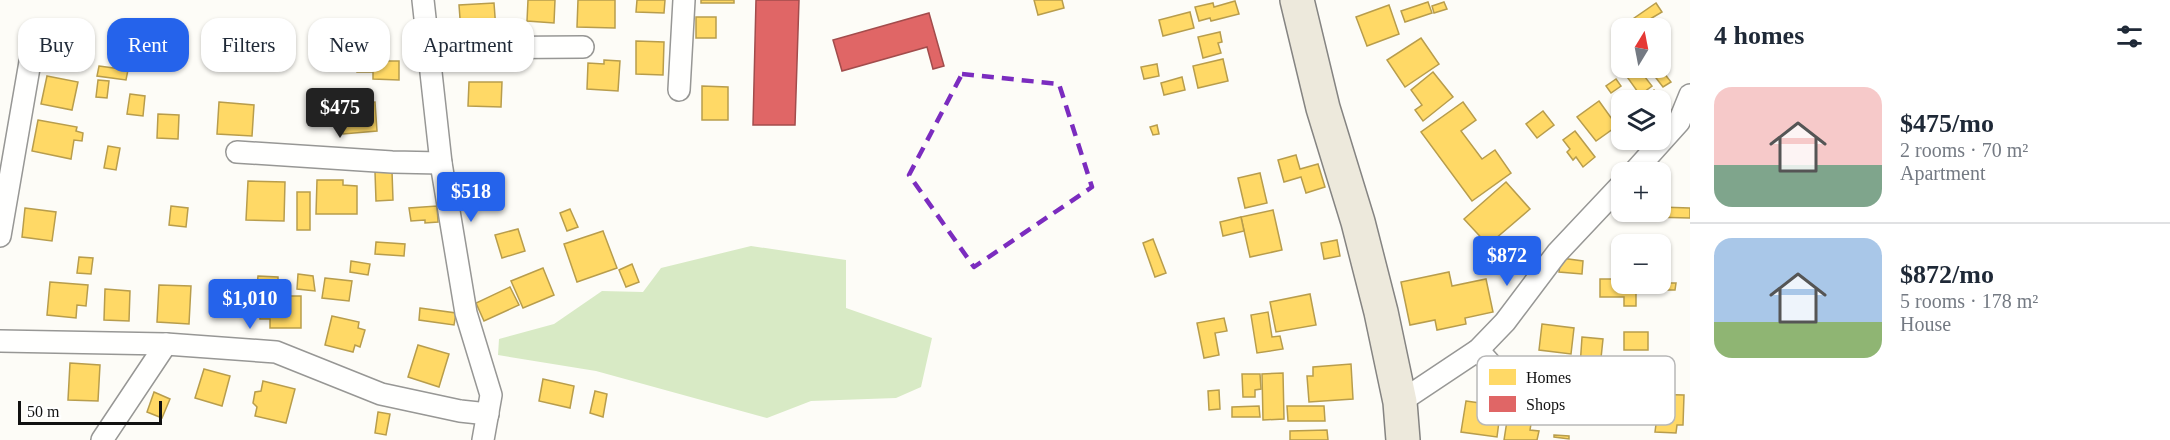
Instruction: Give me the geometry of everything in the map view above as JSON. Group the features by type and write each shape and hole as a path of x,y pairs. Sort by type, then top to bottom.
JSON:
{"main road":[{"path":"1297,0 1323,108 1367,255 1381,312 1400,402 1403,440"}],"street":[{"path":"423,0 425,18"},
{"path":"680,90 684,0"},
{"path":"534,47 584,47"},
{"path":"0,236 27,72"},
{"path":"431,72 441,164 466,314 491,395 483,440"},
{"path":"1643,162 1679,122 1690,95"},
{"path":"237,152 441,164"},
{"path":"1400,402 1479,350 1505,322 1557,253 1611,196"},
{"path":"0,341 166,344 276,352 381,394 460,411 488,414"},
{"path":"102,440 166,344"},
{"path":"1479,350 1484,356"}],"highlighted area":[{"path":"962,74 1059,84 1092,187 974,267 909,175"}],"green space":[{"path":"751,246 846,260 846,308 932,338 921,387 896,398 811,401 767,418 596,371 498,355 499,339 554,324 602,291 643,292 661,268"}],"building: Homes":[{"path":"528,0 555,0 554,23 534,22 534,18 527,18"},
{"path":"578,0 615,0 615,28 577,27"},
{"path":"637,0 665,0 664,13 636,12"},
{"path":"701,0 734,0 734,3 701,3"},
{"path":"1034,0 1062,0 1064,8 1038,15"},
{"path":"1235,1 1239,14 1211,21 1210,18 1199,21 1195,7 1213,3 1214,7"},
{"path":"1428,2 1432,13 1405,22 1401,11"},
{"path":"1444,2 1447,9 1434,13 1432,6"},
{"path":"494,3 495,18 460,18 459,5"},
{"path":"1656,3 1662,12 1652,18 1634,18"},
{"path":"1389,5 1399,34 1367,46 1356,17"},
{"path":"1190,12 1194,28 1163,36 1159,20"},
{"path":"696,17 716,17 716,38 696,38"},
{"path":"1220,32 1222,42 1218,43 1221,53 1203,58 1198,37"},
{"path":"1421,38 1439,64 1405,87 1387,60"},
{"path":"636,41 664,42 663,75 636,74"},
{"path":"1223,59 1228,81 1198,88 1193,66"},
{"path":"604,60 620,61 618,91 587,89 588,63 604,64"},
{"path":"390,61 399,61 399,80 373,79 373,72 390,72"},
{"path":"1157,64 1159,76 1144,79 1141,67"},
{"path":"99,66 107,67 107,72 128,72 126,80 97,76"},
{"path":"1433,72 1453,97 1423,121 1415,110 1422,105 1411,90"},
{"path":"47,76 78,82 72,110 41,104"},
{"path":"1182,77 1185,90 1164,95 1161,83"},
{"path":"1628,78 1646,78 1652,86 1647,90 1636,90"},
{"path":"1656,78 1668,78 1671,82 1663,87"},
{"path":"1616,79 1621,86 1611,90 1611,93 1606,86"},
{"path":"98,80 109,81 107,98 96,97"},
{"path":"469,82 502,82 501,107 468,106"},
{"path":"702,86 728,87 728,120 702,120"},
{"path":"130,94 145,96 143,116 127,114"},
{"path":"1599,101 1611,118 1611,130 1596,141 1577,117"},
{"path":"219,102 254,105 252,136 217,134"},
{"path":"375,102 377,131 343,134 341,104"},
{"path":"1463,102 1476,120 1461,131 1482,159 1495,150 1511,173 1472,201 1421,132"},
{"path":"1543,111 1554,125 1537,138 1526,124"},
{"path":"158,114 179,115 178,139 157,138"},
{"path":"38,120 77,127 76,131 83,133 82,141 74,140 71,159 32,151"},
{"path":"1157,125 1159,134 1153,135 1150,127"},
{"path":"1575,131 1595,157 1583,167 1576,157 1573,160 1567,152 1570,149 1563,140"},
{"path":"108,146 120,148 116,170 104,168"},
{"path":"1296,155 1300,169 1318,164 1325,187 1306,193 1301,177 1284,182 1278,160"},
{"path":"392,171 393,200 376,201 375,172"},
{"path":"1260,173 1267,203 1245,208 1238,178"},
{"path":"317,180 343,180 343,185 357,186 357,214 316,214"},
{"path":"248,181 285,182 284,221 246,220"},
{"path":"1506,182 1530,209 1488,245 1464,219"},
{"path":"297,192 310,192 310,230 297,230"},
{"path":"171,206 188,208 186,227 169,225"},
{"path":"437,206 438,222 411,221 409,208"},
{"path":"1671,207 1690,208 1690,218 1671,218"},
{"path":"25,208 56,212 52,241 22,237"},
{"path":"570,209 578,227 567,231 560,213"},
{"path":"1273,210 1282,250 1250,257 1241,217"},
{"path":"1241,217 1244,231 1223,236 1220,222"},
{"path":"518,229 525,251 502,258 495,235"},
{"path":"603,231 617,268 577,282 564,244"},
{"path":"1153,239 1166,273 1155,277 1143,243"},
{"path":"1337,240 1340,256 1324,259 1321,243"},
{"path":"376,242 405,244 404,256 375,254"},
{"path":"79,257 93,258 91,274 77,273"},
{"path":"1561,258 1583,261 1582,274 1559,272"},
{"path":"351,261 370,264 368,275 350,272"},
{"path":"632,264 639,282 626,287 619,270"},
{"path":"543,268 554,295 523,308 511,281"},
{"path":"1449,272 1452,286 1486,279 1493,312 1465,318 1466,324 1437,330 1435,320 1410,325 1401,282"},
{"path":"298,274 313,276 315,291 297,289"},
{"path":"258,276 278,277 278,287 257,286"},
{"path":"325,278 352,281 349,301 322,298"},
{"path":"1600,279 1611,279 1611,294 1636,294 1636,306 1624,306 1624,297 1600,297"},
{"path":"50,282 88,285 86,306 77,305 76,318 47,315"},
{"path":"1671,283 1676,283 1675,290 1671,290"},
{"path":"159,285 191,286 189,324 157,322"},
{"path":"510,287 519,305 484,321 476,303"},
{"path":"105,289 130,291 129,321 104,320"},
{"path":"1310,294 1316,325 1276,332 1270,302"},
{"path":"260,296 301,296 301,328 270,328 270,319 260,319"},
{"path":"420,308 456,313 454,325 419,320"},
{"path":"1268,312 1272,337 1280,336 1283,349 1257,353 1251,315"},
{"path":"332,316 359,322 358,328 365,330 360,347 355,345 353,352 325,345"},
{"path":"1224,318 1227,331 1215,333 1219,355 1204,358 1197,323"},
{"path":"1542,324 1574,328 1571,354 1539,350"},
{"path":"1624,332 1648,332 1648,350 1624,350"},
{"path":"1582,337 1603,339 1601,356 1581,356"},
{"path":"418,345 449,354 439,387 408,377"},
{"path":"70,363 100,365 98,401 68,400"},
{"path":"1351,364 1353,399 1309,402 1307,376 1313,376 1313,367"},
{"path":"204,369 230,376 222,406 195,398"},
{"path":"1283,373 1284,419 1263,420 1262,374"},
{"path":"1242,374 1260,374 1261,389 1255,390 1255,397 1243,397"},
{"path":"543,379 574,386 570,408 539,401"},
{"path":"263,381 295,389 286,423 255,416 257,407 253,403 255,392 261,391"},
{"path":"1219,390 1220,409 1209,410 1208,391"},
{"path":"595,391 607,394 603,417 590,413"},
{"path":"154,392 170,399 162,418 147,412"},
{"path":"1675,395 1684,395 1683,425 1677,425 1676,433 1655,432 1656,425 1675,425"},
{"path":"1466,401 1477,403 1477,425 1499,425 1497,437 1461,432"},
{"path":"1259,406 1260,417 1232,417 1232,407"},
{"path":"1287,406 1324,406 1325,421 1288,421"},
{"path":"378,412 390,414 386,435 375,433"},
{"path":"1506,425 1531,425 1530,430 1539,431 1537,440 1504,440"},
{"path":"1327,430 1328,440 1290,440 1290,431"},
{"path":"1554,435 1569,436 1569,439 1554,437"}],"building: Shops":[{"path":"756,0 799,0 795,125 753,125"},
{"path":"929,13 944,66 933,69 927,47 842,71 833,40"}]}
